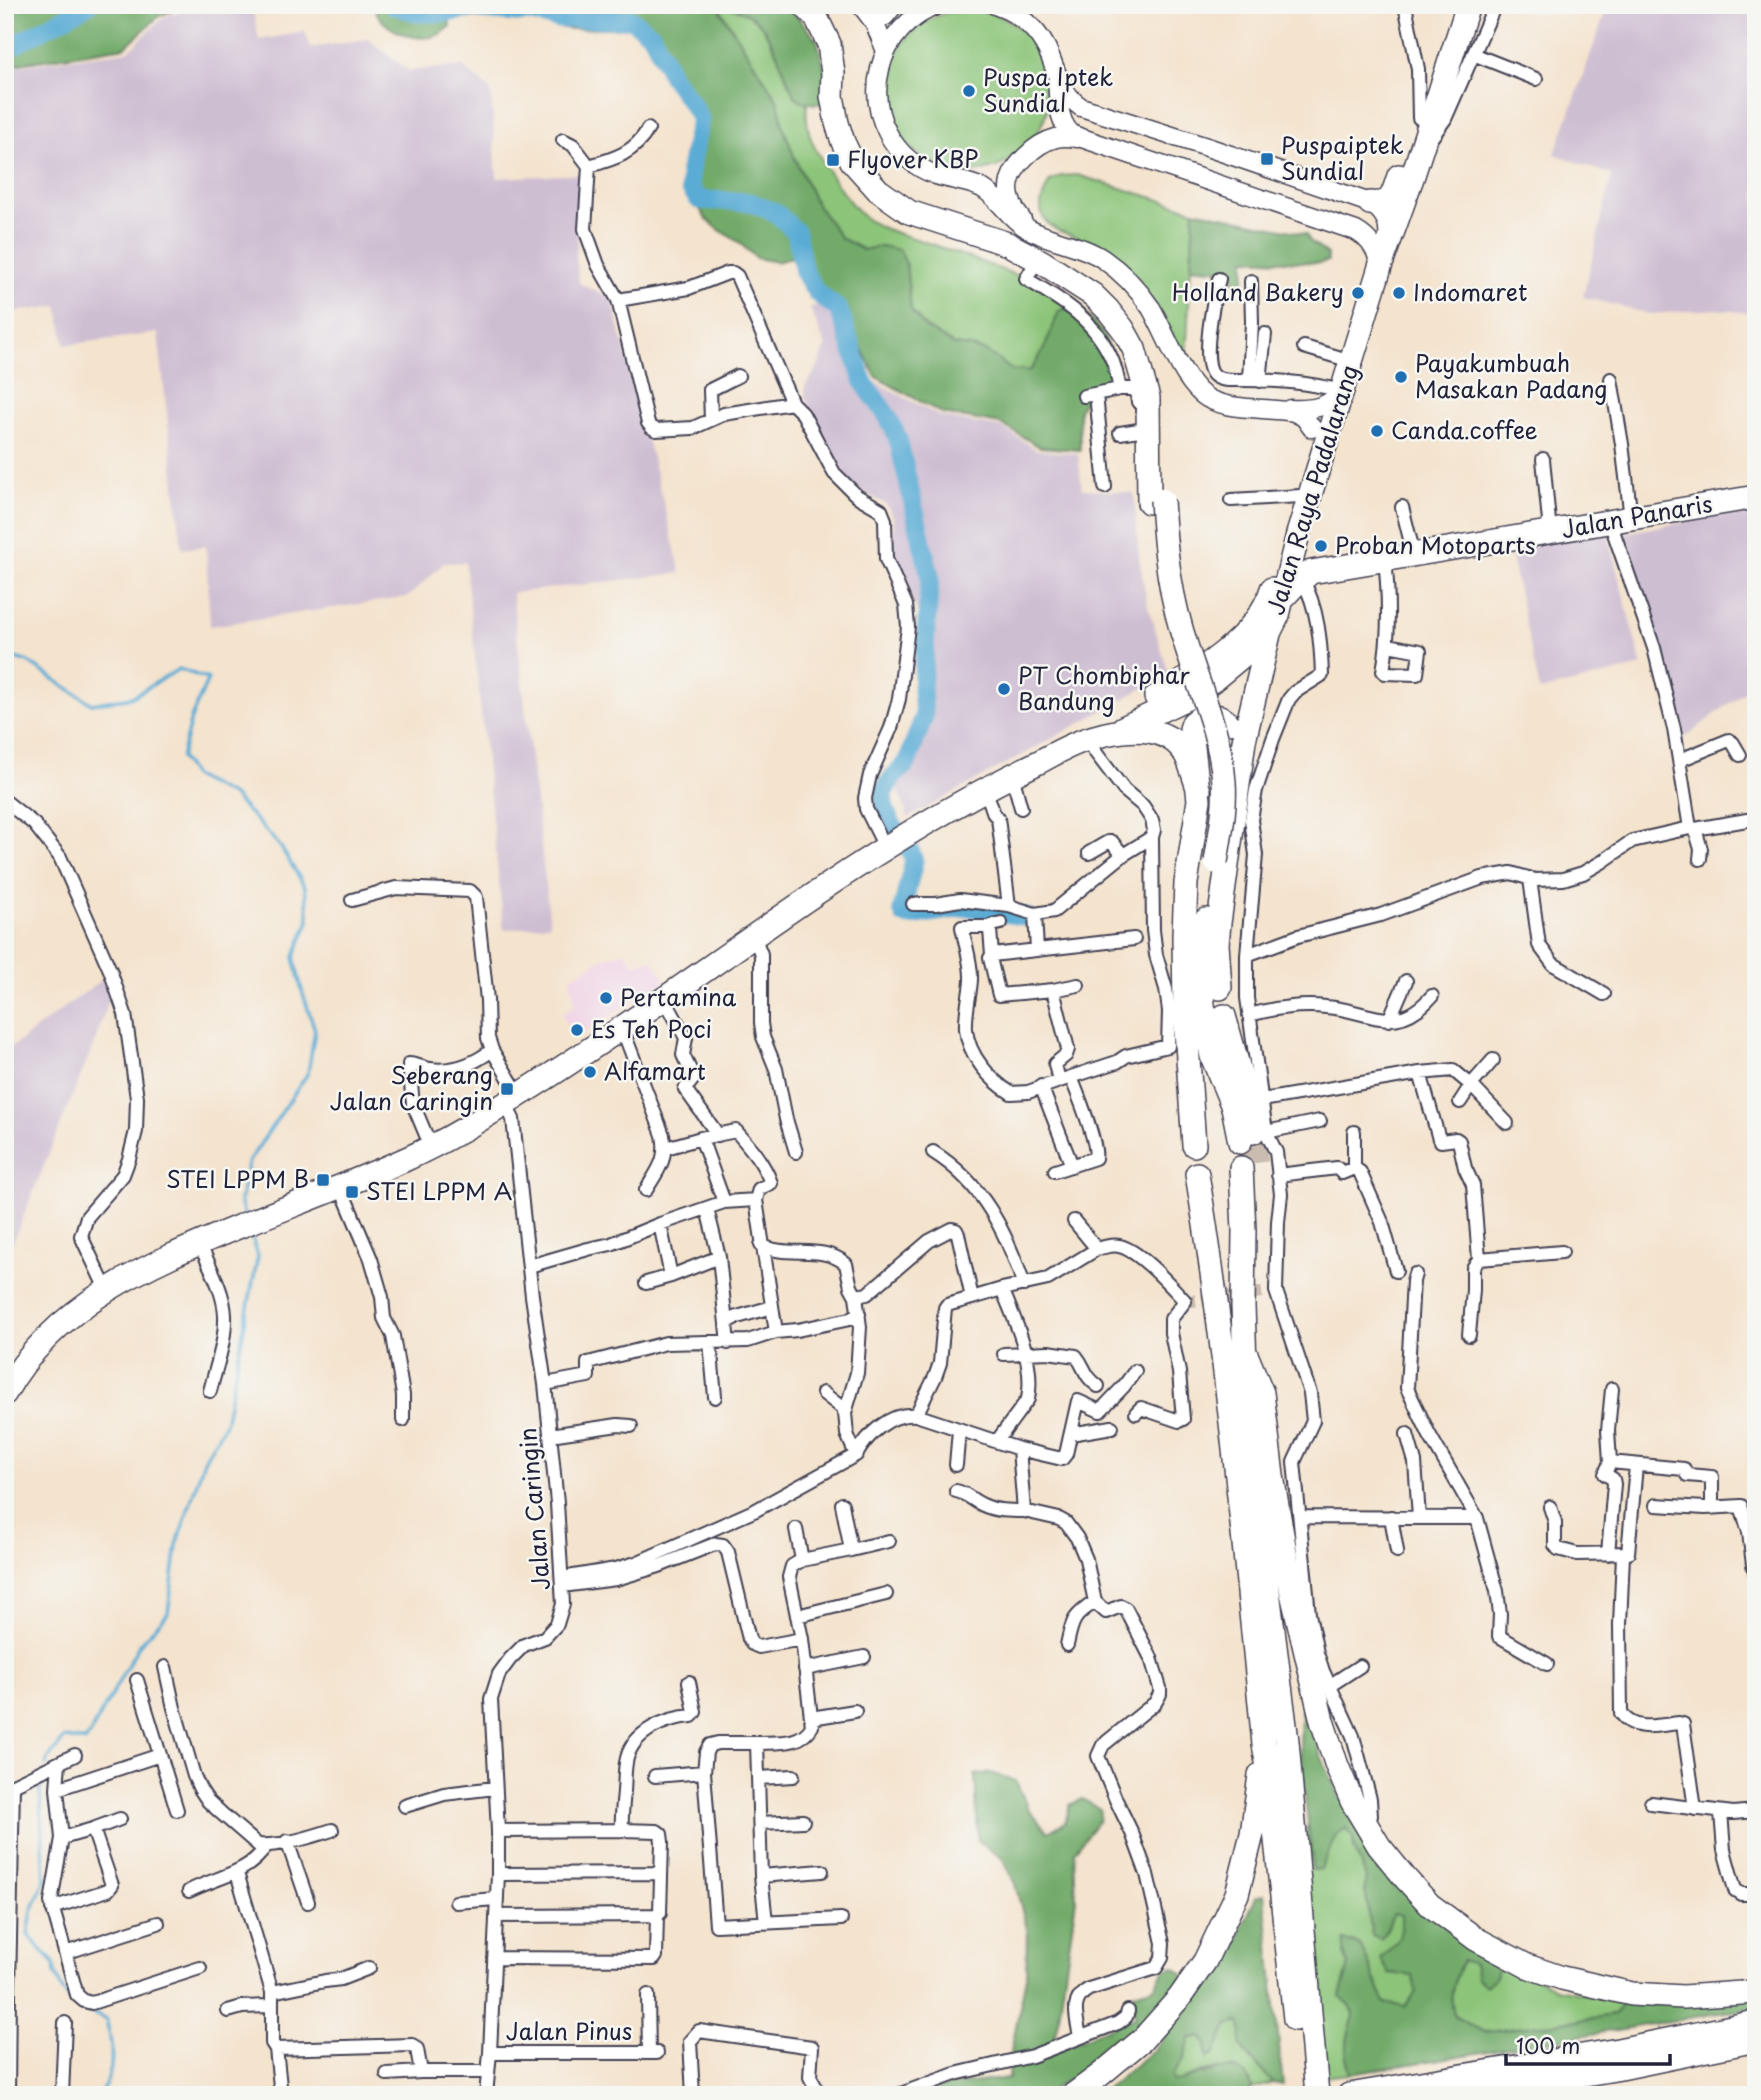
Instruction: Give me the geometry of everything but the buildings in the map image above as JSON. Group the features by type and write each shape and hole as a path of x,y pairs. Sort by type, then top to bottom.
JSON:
{"highway":[{"path":"804,5 817,19 829,44 833,73 832,96 837,123 852,160 864,176 893,202 909,212 1008,244 1038,259 1093,295 1116,319 1134,349 1148,398 1156,501"},
{"path":"818,5 836,35 846,125 860,153 882,182 908,200 990,226 1033,244 1098,283 1117,300 1148,344 1162,398 1163,432 1151,555 1160,607 1207,755 1210,782 1210,862 1199,972 1212,1056 1233,1107 1253,1138"},
{"path":"1370,203 1383,204 1391,198 1457,5"},
{"name":"Jalan Raya Padalarang","path":"5,1393 30,1354 76,1310 106,1289 199,1243 431,1147 622,1028 751,937 895,841 985,788 1160,703 1245,654 1270,631 1282,599 1351,361 1468,5"},
{"name":"Jalan Raya Padalarang","path":"1209,674 1251,626 1268,600 1301,496 1314,444 1312,428"},
{"name":"Jalan Panaris","path":"1307,575 1385,559 1756,497"},
{"path":"1282,599 1307,575 1300,565 1295,547"},
{"path":"1220,988 1218,933 1245,799 1244,741 1263,651 1270,631"},
{"path":"1209,674 1228,723 1245,799"},
{"path":"1160,703 1199,791"},
{"path":"1194,1145 1185,1015 1184,935 1186,883 1199,791 1192,740 1193,723 1205,714 1220,717 1228,723"},
{"path":"1097,735 1142,730 1166,735 1186,757"},
{"path":"1184,935 1210,862"},
{"path":"1224,1016 1246,1094 1253,1138"},
{"path":"1259,1170 1254,1267 1243,1307 1247,1425 1287,1741 1317,2095"},
{"path":"1197,1174 1231,1413 1303,2095"},
{"path":"1245,1352 1262,1392 1272,1476 1292,1593 1322,1721 1352,1801 1392,1863 1430,1905 1460,1928 1502,1954 1544,1972 1632,1994 1683,1997 1756,1992"},
{"path":"1073,2095 1142,2040 1180,1997 1205,1961 1237,1894 1248,1856 1264,1744"},
{"path":"1358,2093 1618,2050 1756,2022"},
{"path":"1461,2095 1621,2068 1756,2040"}],"main road":[{"path":"861,5 874,22 886,51"},
{"path":"874,22 885,16 894,5"},
{"path":"995,5 1015,14 1035,32 1048,52 1067,95 1085,109 1207,147 1370,203"},
{"path":"930,6 904,26 886,51 878,76 877,101 883,125 901,152 919,167 982,188 1020,224 1096,255 1129,281 1150,308 1182,367 1201,394 1219,403 1298,413 1312,428"},
{"path":"1056,74 1062,122 1070,133 1356,230 1384,257"},
{"path":"1052,238 1029,226 1018,214 1010,194 1010,181 1020,163 1044,142 1060,137 1082,139"},
{"name":"Jalan Raya Padalarang","path":"1370,203 1380,211 1389,231 1384,257"},
{"path":"1255,407 1317,408 1332,402 1342,391"}],"street":[{"path":"1405,5 1418,69 1419,118"},
{"path":"1419,152 1445,119 1496,5"},
{"path":"1473,54 1536,79"},
{"path":"589,166 621,157 642,141 648,129"},
{"path":"563,140 573,145 589,166 585,229 598,265 618,300 637,386 651,428 693,428 724,414 792,403"},
{"path":"1038,259 1026,279 1066,302 1090,325 1113,361 1120,389"},
{"path":"618,300 689,288 727,273 737,276 792,403 803,414 834,472 857,496 881,510 886,520 886,559 906,605 908,627 899,699 891,728 870,775 865,798 866,809 895,841"},
{"path":"1219,279 1211,323 1209,367 1215,376 1284,380 1342,391"},
{"path":"1251,281 1254,380"},
{"path":"1254,380 1265,334"},
{"path":"1304,347 1351,361"},
{"path":"711,420 710,390 738,376"},
{"path":"1611,379 1622,444 1620,520 1654,648 1680,760 1692,828 1701,849 1700,859"},
{"path":"1105,487 1090,395 1136,389 1139,468"},
{"path":"1120,433 1139,430"},
{"path":"1543,459 1550,532"},
{"path":"1231,500 1301,496"},
{"path":"1402,507 1414,555"},
{"path":"1385,559 1394,647 1401,674 1417,674 1421,653 1418,650 1394,647"},
{"path":"1253,1138 1262,1100 1247,998 1247,955 1256,855 1245,799 1289,699 1295,691 1322,675 1315,612 1307,575"},
{"path":"1079,985 999,995 990,958 996,925 962,927 971,979 966,1017 969,1042 985,1070 1008,1092 1028,1092 1117,1062 1126,1056 1168,1046 1169,1011 1153,930 1152,820 1143,806 1125,790 1097,735"},
{"path":"1680,760 1729,740 1740,755"},
{"path":"1012,775 1021,808"},
{"path":"985,788 993,814 998,818 1009,906"},
{"path":"5,801 34,824 60,857 110,970 125,1014 137,1098 135,1131 123,1175 87,1217 81,1236 106,1289"},
{"path":"1247,955 1298,936 1381,915 1482,878 1511,873 1530,879 1555,881 1583,873 1632,841 1746,820"},
{"path":"913,904 960,900 1009,906 1035,914 1054,911 1122,855 1152,837"},
{"path":"1089,853 1112,842 1122,855"},
{"path":"1530,879 1539,945 1553,964 1604,994"},
{"path":"352,900 396,888 471,891 476,897 488,1038 492,1050 479,1060 446,1070 428,1069 409,1063 413,1104 431,1147"},
{"path":"1035,914 1037,950"},
{"path":"751,937 761,954 763,1037 776,1069 796,1152"},
{"path":"992,955 1135,939"},
{"path":"1389,1020 1406,981"},
{"path":"1053,990 1068,1049 1066,1055 1055,1064 1065,1079 1097,1151 1095,1158 1055,1171"},
{"path":"1249,1015 1294,1006 1328,1007 1389,1020 1406,1017 1423,1006 1432,996"},
{"path":"664,998 686,1038 682,1055 695,1078 685,1089 718,1135"},
{"path":"622,1028 666,1149 664,1160 646,1190"},
{"name":"Jalan Caringin","path":"486,2095 498,1874 491,1699 499,1674 524,1645 545,1637 557,1624 563,1604 545,1384 529,1266 512,1099 492,1050"},
{"path":"1461,1102 1471,1085 1493,1060"},
{"path":"1262,1100 1452,1070 1471,1085 1507,1123"},
{"path":"1420,1073 1439,1139 1456,1139 1459,1142 1465,1168 1473,1185 1479,1259 1473,1268 1469,1335"},
{"path":"1041,1086 1072,1166"},
{"path":"1253,1138 1320,1121"},
{"path":"666,1149 736,1131 766,1170 771,1183 759,1189 755,1200 776,1332"},
{"path":"1354,1132 1354,1168"},
{"path":"701,1138 724,1202"},
{"path":"1253,1138 1276,1152 1259,1170"},
{"path":"933,1152 951,1163 994,1213 1011,1246 1024,1285"},
{"path":"1259,1170 1337,1168 1342,1173 1354,1168"},
{"path":"1354,1168 1360,1172 1382,1222 1396,1271"},
{"path":"1259,1170 1281,1194 1276,1291 1310,1393 1313,1410 1312,1427 1304,1437 1294,1462 1309,1614 1317,1653 1329,1686 1353,1736 1370,1799 1371,1816"},
{"path":"340,1186 370,1259 382,1297 384,1318 393,1336 403,1395 403,1420"},
{"path":"529,1266 611,1244 724,1202 755,1200"},
{"path":"707,1209 719,1257 728,1343"},
{"path":"1074,1221 1097,1249"},
{"path":"660,1224 671,1276"},
{"path":"856,1296 867,1294 929,1241 953,1229 958,1234 972,1298"},
{"path":"199,1243 219,1288 225,1313 224,1334 210,1391"},
{"path":"761,1245 830,1254 841,1259 849,1269 859,1314 858,1373 845,1413 847,1434 856,1455"},
{"path":"916,1415 940,1363 947,1305 1002,1289 1040,1282 1058,1275 1097,1249 1112,1245 1125,1248 1152,1267 1185,1301 1171,1320 1184,1416 1180,1421 1140,1411"},
{"path":"1479,1259 1562,1252"},
{"path":"646,1283 719,1257"},
{"path":"1415,1274 1406,1388 1434,1444 1477,1518 1497,1591 1499,1636 1547,1664"},
{"path":"997,1441 1028,1399 1030,1391 1027,1355 1002,1289"},
{"path":"1262,1292 1276,1291"},
{"path":"727,1322 772,1307"},
{"path":"545,1384 588,1376 587,1363 666,1343 748,1341 776,1332 835,1322 859,1314"},
{"path":"710,1342 715,1397"},
{"path":"1004,1354 1048,1352 1076,1356 1087,1378 1098,1386"},
{"path":"562,1582 616,1569 706,1539 856,1455 872,1434 897,1416 916,1415 1019,1449 1062,1459 1066,1454 1077,1401 1100,1411 1135,1371"},
{"path":"1608,1554 1614,1484 1613,1479 1605,1475 1610,1462 1608,1430 1612,1390"},
{"path":"823,1393 845,1413"},
{"path":"550,1435 618,1425 631,1426"},
{"path":"1070,1434 1112,1426"},
{"path":"956,1465 959,1430"},
{"path":"1407,1434 1415,1462 1419,1517"},
{"path":"1019,1449 1024,1511"},
{"path":"1610,1462 1684,1469 1687,1475 1712,1477 1712,1507"},
{"path":"1550,1507 1555,1518 1555,1545 1558,1549 1577,1554 1623,1555 1629,1552 1636,1466"},
{"path":"956,1491 963,1492 992,1509 1024,1511 1066,1523 1087,1559 1095,1602 1103,1611 1121,1606 1126,1609 1151,1658 1160,1688 1155,1703 1101,1747 1098,1756 1147,1874 1163,1943 1162,1958 1156,1968 1081,1993 1075,2007 1080,2036"},
{"path":"842,1504 851,1550"},
{"path":"1656,1505 1741,1506 1749,1532 1752,1565 1756,1575"},
{"path":"1300,1517 1477,1518"},
{"path":"1391,1517 1396,1550"},
{"path":"796,1529 802,1560"},
{"path":"706,1539 723,1545 728,1552 752,1644 758,1647 802,1639"},
{"path":"841,1919 716,1925 705,1772 706,1752 710,1745 718,1743 799,1740 807,1735 812,1726 802,1639 789,1577 792,1566 802,1560 889,1541"},
{"path":"1623,1555 1620,1625 1621,1713 1626,1721 1638,1727 1683,1724 1695,1809"},
{"path":"797,1616 886,1594"},
{"path":"1067,1644 1070,1625 1077,1614 1095,1602"},
{"path":"805,1670 864,1657"},
{"path":"1329,1686 1360,1666"},
{"path":"165,1667 194,1776 208,1801 258,1845 266,1846 332,1830"},
{"path":"137,1680 177,1810"},
{"path":"622,1830 626,1760 632,1746 643,1734 667,1720 692,1716 695,1713 689,1682"},
{"path":"811,1718 855,1711"},
{"path":"757,1743 761,1876 766,1922"},
{"path":"8,2095 9,1784 75,1755"},
{"path":"57,1789 160,1755"},
{"path":"55,1765 61,1838 51,1902 77,1995 90,2003 200,1968"},
{"path":"655,1776 705,1772"},
{"path":"759,1778 793,1776"},
{"path":"405,1806 444,1794 495,1787"},
{"path":"1651,1803 1721,1812 1756,1811"},
{"path":"1721,1812 1724,1850 1735,1891 1741,1894 1756,1894"},
{"path":"61,1838 120,1819"},
{"path":"760,1824 803,1821"},
{"path":"52,1908 111,1888 112,1880 93,1829"},
{"path":"494,1958 654,1959 657,1915 660,1913 662,1842 661,1834 657,1831 498,1831"},
{"path":"288,1841 308,1902"},
{"path":"189,1891 237,1873 254,1861 266,1846"},
{"path":"761,1876 822,1871"},
{"path":"237,1873 272,1992 272,2043 276,2049 281,2095"},
{"path":"498,1874 661,1873"},
{"path":"456,1902 496,1899"},
{"path":"496,1916 657,1915"},
{"path":"65,1953 158,1923"},
{"path":"272,1992 341,1979 369,1968"},
{"name":"Jalan Pinus","path":"490,2053 653,2053 648,1995"},
{"path":"228,2011 242,2007 271,2006"},
{"path":"898,2095 955,2074 1032,2056 1118,2022 1126,2017 1128,2011"},
{"path":"62,2095 65,2024"},
{"path":"693,2095 690,2041 699,2031 812,2047 810,2077 820,2095"},
{"path":"276,2049 412,2045 417,2049 421,2072"},
{"path":"387,2074 487,2072"}],"shaded area":[{"path":"198,5 252,5 259,40 305,32 310,48 368,39 409,71 462,66 491,91 497,178 584,174 576,256 579,283 612,299 681,573 512,593 550,924 504,930 465,562 444,563 408,597 210,626 206,546 182,549 158,333 65,345 58,306 5,313 5,68 128,51 164,17"},
{"path":"1608,5 1756,5 1756,314 1716,309 1650,314 1583,297 1612,175 1555,154"},
{"path":"821,302 849,333 872,380 941,417 1003,428 1037,450 1078,454 1082,489 1134,493 1139,557 1147,603 1169,674 908,818 892,771 907,756 920,717 923,624 893,549 894,519 886,504 851,486 805,398 805,386 817,369 826,346 810,309"},
{"path":"1756,509 1756,683 1683,739 1618,534"},
{"path":"1606,529 1642,666 1540,691 1509,548"},
{"name":"Pertamina","path":"625,952 635,965 652,959 666,981 575,1037 562,1015 575,1004 570,978 606,957"},
{"path":"120,966 95,1041 5,1261 5,1052"}],"green space":[{"path":"5,5 186,5 159,16 125,47 5,66"},
{"path":"374,5 442,5 449,12 450,27 435,36 407,35 383,21"},
{"path":"528,5 785,5 791,9 817,40 829,85 820,104 806,103 795,96 776,50 755,20 745,13 718,7 778,101 783,126 795,159 817,205 841,238 863,250 882,246 900,250 906,264 911,310 925,327 954,345 987,352 1012,370 1031,370 1045,347 1059,311 1077,304 1102,332 1123,379 1084,401 1079,410 1080,450 1040,447 1001,424 943,414 876,377 839,304 822,290 810,272 804,247 792,257 777,262 756,258 706,219 688,198 684,176 694,130 691,113 671,84 651,40 633,27 568,29 540,21"},
{"path":"718,6 739,9 760,22 794,95 807,104 809,132 819,156 844,194 868,220 1023,278 1077,304 1059,311 1045,347 1031,370 1012,370 987,352 954,345 925,327 911,310 906,264 882,246 863,250 841,238 817,205 795,159 783,126 778,101"},
{"path":"968,10 999,16 1025,34 1043,60 1049,91 1043,122 1025,148 999,166 968,172 937,166 911,148 893,122 887,91 893,60 911,34 937,16"},
{"path":"1077,175 1194,210 1186,359 1148,298 1114,257 1094,243 1061,232 1043,217 1041,203 1050,181 1061,176"},
{"path":"1194,210 1305,234 1327,254 1328,261 1320,263 1245,259 1244,283 1234,285 1234,271 1191,267"},
{"path":"1307,1706 1320,1754 1340,1798 1457,1939 1498,1968 1496,1977 1486,1986 1477,1978 1474,1964 1463,1960 1454,1981 1452,1995 1455,2017 1484,2032 1615,2015 1623,2001 1756,1996 1756,2007 1350,2074 1346,2056 1354,2016 1351,2007 1340,1997 1349,1965 1344,1953 1344,1941 1359,1944 1385,2003 1405,2007 1416,1992 1413,1976 1389,1973 1380,1958 1398,1940 1401,1915 1393,1914 1381,1939 1372,1935 1365,1889 1366,1877 1354,1848 1353,1838 1346,1828 1336,1835 1321,1869 1313,1870 1300,1749 1301,1710"},
{"path":"991,1773 1016,1781 1029,1810 1048,1832 1065,1822 1070,1805 1082,1799 1100,1809 1099,1820 1074,1852 1076,1899 1059,2017 1051,2053 1134,2017 1134,1993 1154,1987 1164,1970 1174,1967 1184,1975 1153,2015 1093,2066 1042,2095 933,2095 940,2087 1009,2078 1011,2051 1026,1977 1027,1929 1015,1884 1003,1859 978,1841 975,1775"},
{"path":"1308,1824 1313,1870 1320,1869 1336,1835 1346,1828 1353,1838 1354,1848 1366,1877 1365,1889 1372,1935 1388,1927 1393,1914 1401,1914 1402,1929 1398,1942 1417,1992 1405,2008 1385,2003 1359,1944 1345,1941 1344,1953 1349,1965 1340,1996 1351,2007 1354,2016 1346,2056 1350,2074 1323,2077 1302,1845"},
{"path":"1264,1895 1283,2085 1273,2083 1240,2045 1242,2033 1239,2022 1228,2025 1214,2054 1207,2057 1206,2043 1201,2037 1190,2038 1184,2059 1172,2076 1173,2082 1229,2068 1247,2077 1252,2089 1246,2095 1096,2095 1153,2050 1234,1954 1256,1897"},
{"path":"1457,1939 1556,1988 1623,2001 1615,2015 1484,2032 1455,2017 1453,1987 1464,1959 1474,1964 1477,1978 1496,1977 1498,1968"},
{"path":"1240,2022 1246,2053 1273,2083 1252,2089 1250,2081 1223,2069 1204,2071 1173,2082 1172,2076 1184,2059 1190,2038 1201,2037 1206,2043 1207,2057 1228,2025"}],"waterway":[{"path":"5,48 88,5"},
{"path":"393,5 418,13 471,9 528,12 557,19 631,19 652,35 672,77 700,119 690,170 690,188 699,200 750,202 776,213 796,232 804,272 817,293 839,310 864,383 888,417 898,439 930,576 922,689 924,716 907,763 892,778 883,793 884,806 890,821 914,861 902,910 904,915 910,916 968,907 1027,917"},
{"path":"5,474 9,506 5,511"},
{"path":"5,655 28,662 92,704 132,697 179,669 208,679 191,718 181,758 193,776 233,796 280,846 305,887 309,921 294,957 315,1030 308,1073 249,1161 240,1201 245,1217"},
{"path":"46,1765 65,1738 86,1741 139,1645 168,1613 177,1545 204,1460 225,1424 258,1256 250,1231"},
{"path":"44,1773 40,1790 45,1879 32,1911 28,1935 54,1963 55,1974 63,1991 73,2003 106,2020 112,2058 108,2077 99,2095"}],"tunnel":[{"path":"1254,1140 1257,1166"},
{"path":"1184,1302 1262,1292"}],"place":[{"name":"Puspa Iptek Sundial","path":"969,91"},
{"name":"Puspaiptek Sundial","path":"1267,159"},
{"name":"Flyover KBP","path":"833,160"},
{"name":"Holland Bakery","path":"1358,293"},
{"name":"Indomaret","path":"1399,293"},
{"name":"Payakumbuah Masakan Padang","path":"1401,377"},
{"name":"Canda.coffee","path":"1377,431"},
{"name":"Proban Motoparts","path":"1321,546"},
{"name":"PT Chombiphar Bandung","path":"1004,689"},
{"name":"Pertamina","path":"606,998"},
{"name":"Es Teh Poci","path":"577,1030"},
{"name":"Alfamart","path":"590,1072"},
{"name":"Seberang Jalan Caringin","path":"507,1089"},
{"name":"STEI LPPM B","path":"323,1180"},
{"name":"STEI LPPM A","path":"352,1192"}]}
